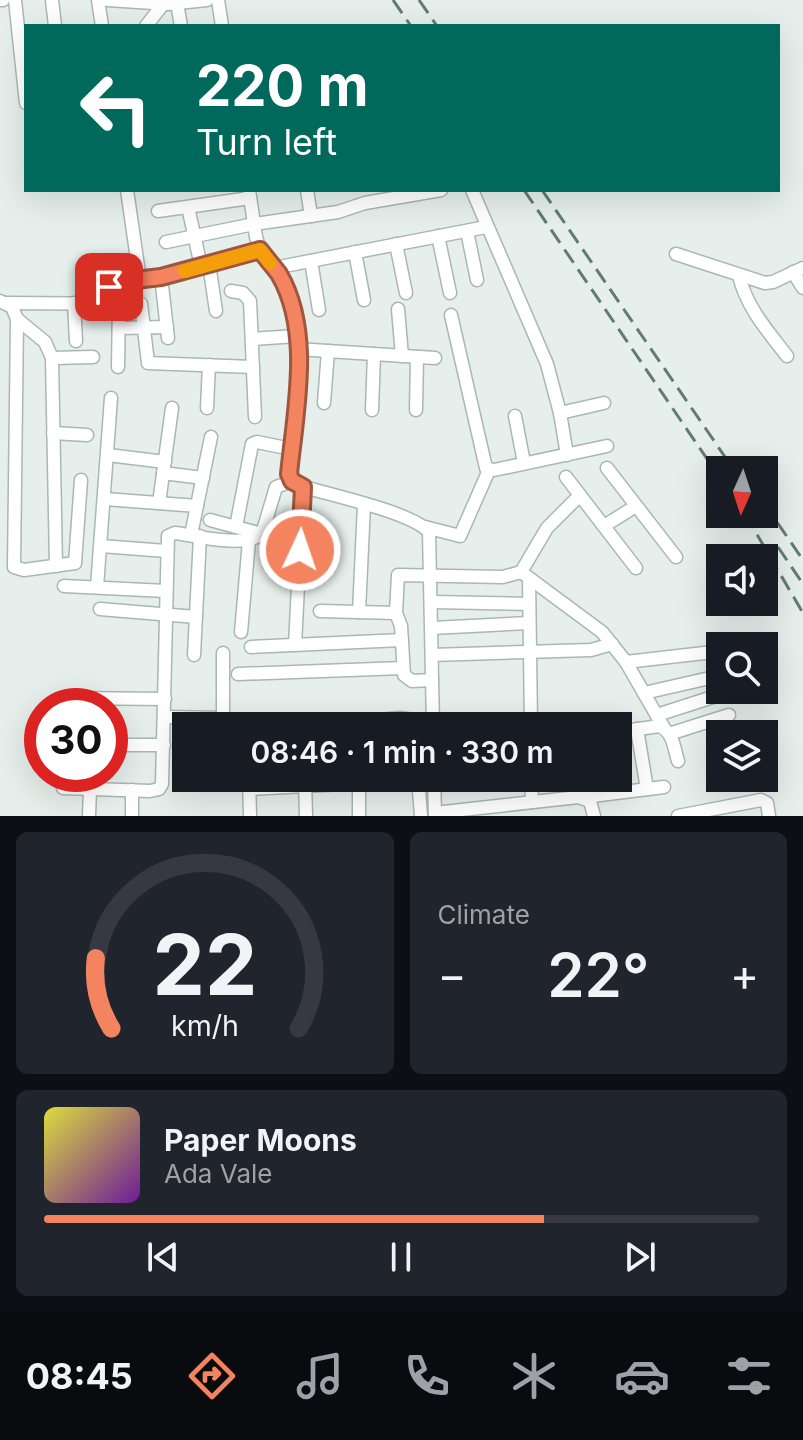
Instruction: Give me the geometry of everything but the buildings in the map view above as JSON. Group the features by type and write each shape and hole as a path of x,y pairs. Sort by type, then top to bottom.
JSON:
{"street":[{"path":"15,0 24,84"},
{"path":"52,0 55,24"},
{"path":"98,0 102,24"},
{"path":"108,0 170,3 207,0"},
{"path":"218,0 222,24"},
{"path":"148,24 170,3"},
{"path":"170,3 180,24"},
{"path":"127,192 140,280"},
{"path":"307,192 311,216"},
{"path":"166,242 254,224 343,211 364,196 421,192"},
{"path":"473,192 540,345 560,413 567,455"},
{"path":"158,211 250,194 260,250 287,293 297,343 296,404 289,474 297,484 295,645"},
{"path":"188,207 216,311"},
{"path":"274,268 486,227"},
{"path":"467,231 477,280"},
{"path":"438,236 450,293"},
{"path":"396,244 406,293"},
{"path":"118,367 119,328 108,292 112,283 161,277 260,250"},
{"path":"355,252 364,300"},
{"path":"676,254 765,283 798,270 803,288"},
{"path":"311,261 319,310"},
{"path":"739,276 750,307 787,356"},
{"path":"119,328 144,327 167,332 161,277"},
{"path":"231,291 243,293 250,301 255,417"},
{"path":"2,302 143,305 148,363 253,367"},
{"path":"2,302 12,307 17,319 13,563 18,569 72,565 77,559 81,480"},
{"path":"74,303 76,341"},
{"path":"398,309 402,356"},
{"path":"451,315 484,465 489,470"},
{"path":"17,319 45,342 52,358 56,566"},
{"path":"252,339 297,343 328,351 435,358"},
{"path":"324,403 328,351"},
{"path":"372,410 374,354"},
{"path":"52,358 93,357"},
{"path":"416,410 417,357"},
{"path":"207,408 209,365"},
{"path":"97,587 111,398"},
{"path":"560,413 604,403"},
{"path":"159,503 172,408"},
{"path":"515,416 524,463"},
{"path":"53,433 87,435"},
{"path":"194,655 197,506 211,437"},
{"path":"236,527 252,444 257,442 291,449"},
{"path":"489,470 607,446"},
{"path":"108,455 203,478"},
{"path":"607,468 676,557"},
{"path":"128,790 150,791 159,789 162,784 168,536 249,541 262,534 276,487 297,484 460,536 489,470"},
{"path":"566,477 636,568"},
{"path":"531,712 529,604 525,575 547,528 580,495"},
{"path":"105,499 197,506"},
{"path":"359,612 364,505"},
{"path":"604,526 636,506"},
{"path":"210,520 262,534"},
{"path":"425,527 431,540 433,712"},
{"path":"241,632 249,541"},
{"path":"101,546 166,551"},
{"path":"432,680 407,679 403,668 401,626 396,613 398,575 525,575 602,632 612,644 657,715 678,761"},
{"path":"64,586 166,591"},
{"path":"432,602 529,604"},
{"path":"100,609 196,617"},
{"path":"320,611 396,613"},
{"path":"432,628 529,623"},
{"path":"251,647 402,640"},
{"path":"432,655 591,650 612,644"},
{"path":"223,653 223,712"},
{"path":"626,662 706,653"},
{"path":"238,674 403,668"},
{"path":"644,693 706,679"},
{"path":"128,699 165,699"},
{"path":"657,715 706,699"},
{"path":"632,730 659,726 666,731 729,715"},
{"path":"164,717 172,718"},
{"path":"637,729 647,789"},
{"path":"128,745 164,745"},
{"path":"434,792 435,815 664,787"},
{"path":"132,790 132,816"},
{"path":"89,816 90,792"},
{"path":"250,792 250,816"},
{"path":"305,792 306,816"},
{"path":"359,792 359,816"},
{"path":"419,792 421,816"},
{"path":"532,792 532,802"},
{"path":"582,798 590,801 594,816"},
{"path":"678,816 761,800 767,803 769,816"}],"railway":[{"path":"393,0 410,24"},
{"path":"419,0 436,24"},
{"path":"525,192 706,457"},
{"path":"543,192 724,456"},
{"path":"778,523 803,560"},
{"path":"753,528 803,613"},
{"path":"778,547 803,584"}],"slow traffic":[{"path":"185,271 260,250 270,263"}],"route":[{"path":"109,287 112,283 161,277 260,250 279,275 294,314 297,349 296,404 289,474 292,481 303,487 300,550"}]}
